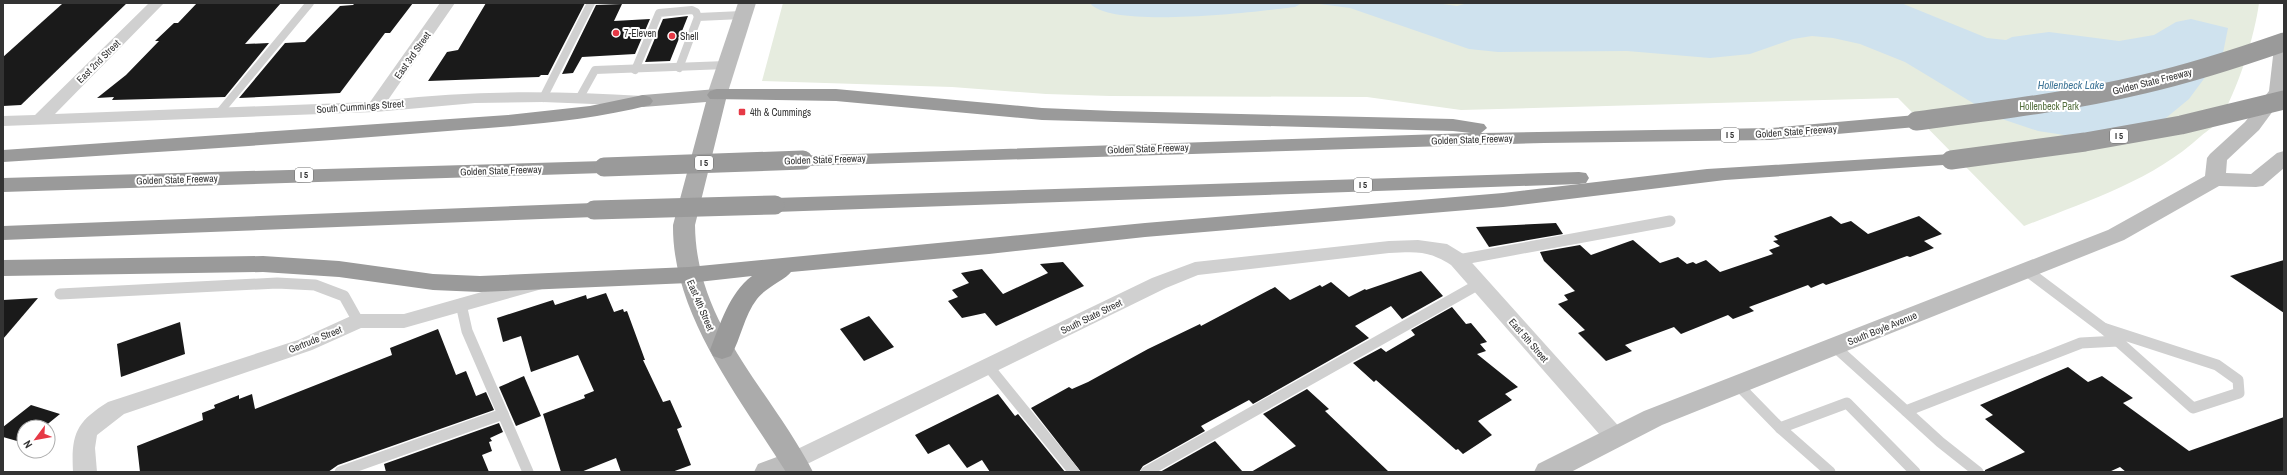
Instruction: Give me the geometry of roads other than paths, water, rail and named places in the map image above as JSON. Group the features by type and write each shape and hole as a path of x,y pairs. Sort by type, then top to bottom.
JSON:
{"highway":[{"name":"Golden State Freeway","path":"3,186 1544,137 1771,134 1916,121 2016,109 2098,94 2177,76 2284,40"},
{"path":"717,95 836,94 1042,114 1114,118 1453,125 1544,137"},
{"name":"I 5","path":"3,233 594,210 1721,175 1951,160 2122,136 2181,125 2284,100"},
{"path":"3,156 353,134 605,111 643,101"},
{"path":"3,268 263,264 340,269 434,282 480,284 689,275 792,264 989,247 1145,230 1504,200 1721,175"},
{"path":"722,350 747,293 754,284 769,274 792,264"}],"main road":[{"name":"East 4th Street","path":"744,9 717,95 684,225 684,246 689,275 701,309 722,350 796,467"},
{"path":"2284,40 2278,91 2252,126 2217,158 2215,179 2256,181 2284,157"},
{"name":"South Cummings Street","path":"643,101 717,95"},
{"name":"South Boyle Avenue","path":"1561,469 1614,437 1737,384 1835,347 2116,235 2215,179"},
{"name":"South State Street","path":"766,472 796,467"}],"street":[{"name":"East 2nd Street","path":"39,120 158,3"},
{"name":"East 3rd Street","path":"375,107 448,3"},
{"name":"South Cummings Street","path":"3,121 375,107 404,103 543,98 580,97 643,101"},
{"name":"South State Street","path":"796,467 988,366 1159,283 1195,269 1389,247 1418,246 1440,249"},
{"name":"East 5th Street","path":"1440,249 1458,260 1614,437"},
{"name":"Gertrude Street","path":"85,472 82,443 93,423 116,408 305,345 358,321 404,322 461,304 543,282"}],"lane":[{"path":"219,113 310,3"},
{"path":"543,98 591,3"},
{"path":"698,17 744,9"},
{"path":"635,70 659,13 692,10 696,12 698,17 679,68"},
{"path":"580,97 595,70 635,70 726,65"},
{"path":"1458,260 1580,236 1670,221"},
{"path":"2026,270 2103,328 2193,408 2239,393 2238,380 2217,365 2103,328"},
{"path":"60,294 277,283 315,286 344,296 358,321"},
{"path":"1146,472 1479,284"},
{"path":"461,304 467,331 528,472"},
{"path":"1906,411 2081,344 2118,341"},
{"path":"1835,347 1940,442 1978,472"},
{"path":"988,366 1074,472"},
{"path":"1737,384 1780,428 1830,472"},
{"path":"1780,428 1847,402 1915,472"},
{"path":"340,472 503,414"}],"water":[{"path":"1090,3 1302,3 1295,7 1220,15 1155,17 1126,16 1103,11"},
{"name":"Hollenbeck Lake","path":"1312,3 1435,3 1457,6 1468,3 1901,3 1987,38 2006,40 2012,37 2049,32 2119,41 2154,35 2176,22 2191,19 2228,28 2223,53 2189,99 2155,127 2084,138 2038,131 1996,117 1905,62 1860,44 1833,38 1812,36 1793,39 1750,54 1710,58 1627,51 1498,52 1469,49 1350,8"}],"place":[{"name":"7-Eleven","path":"616,33"},
{"name":"Shell","path":"672,36"},
{"name":"4th & Cummings","path":"742,112"}],"park label":[{"name":"Hollenbeck Park","path":"2049,106"}]}
